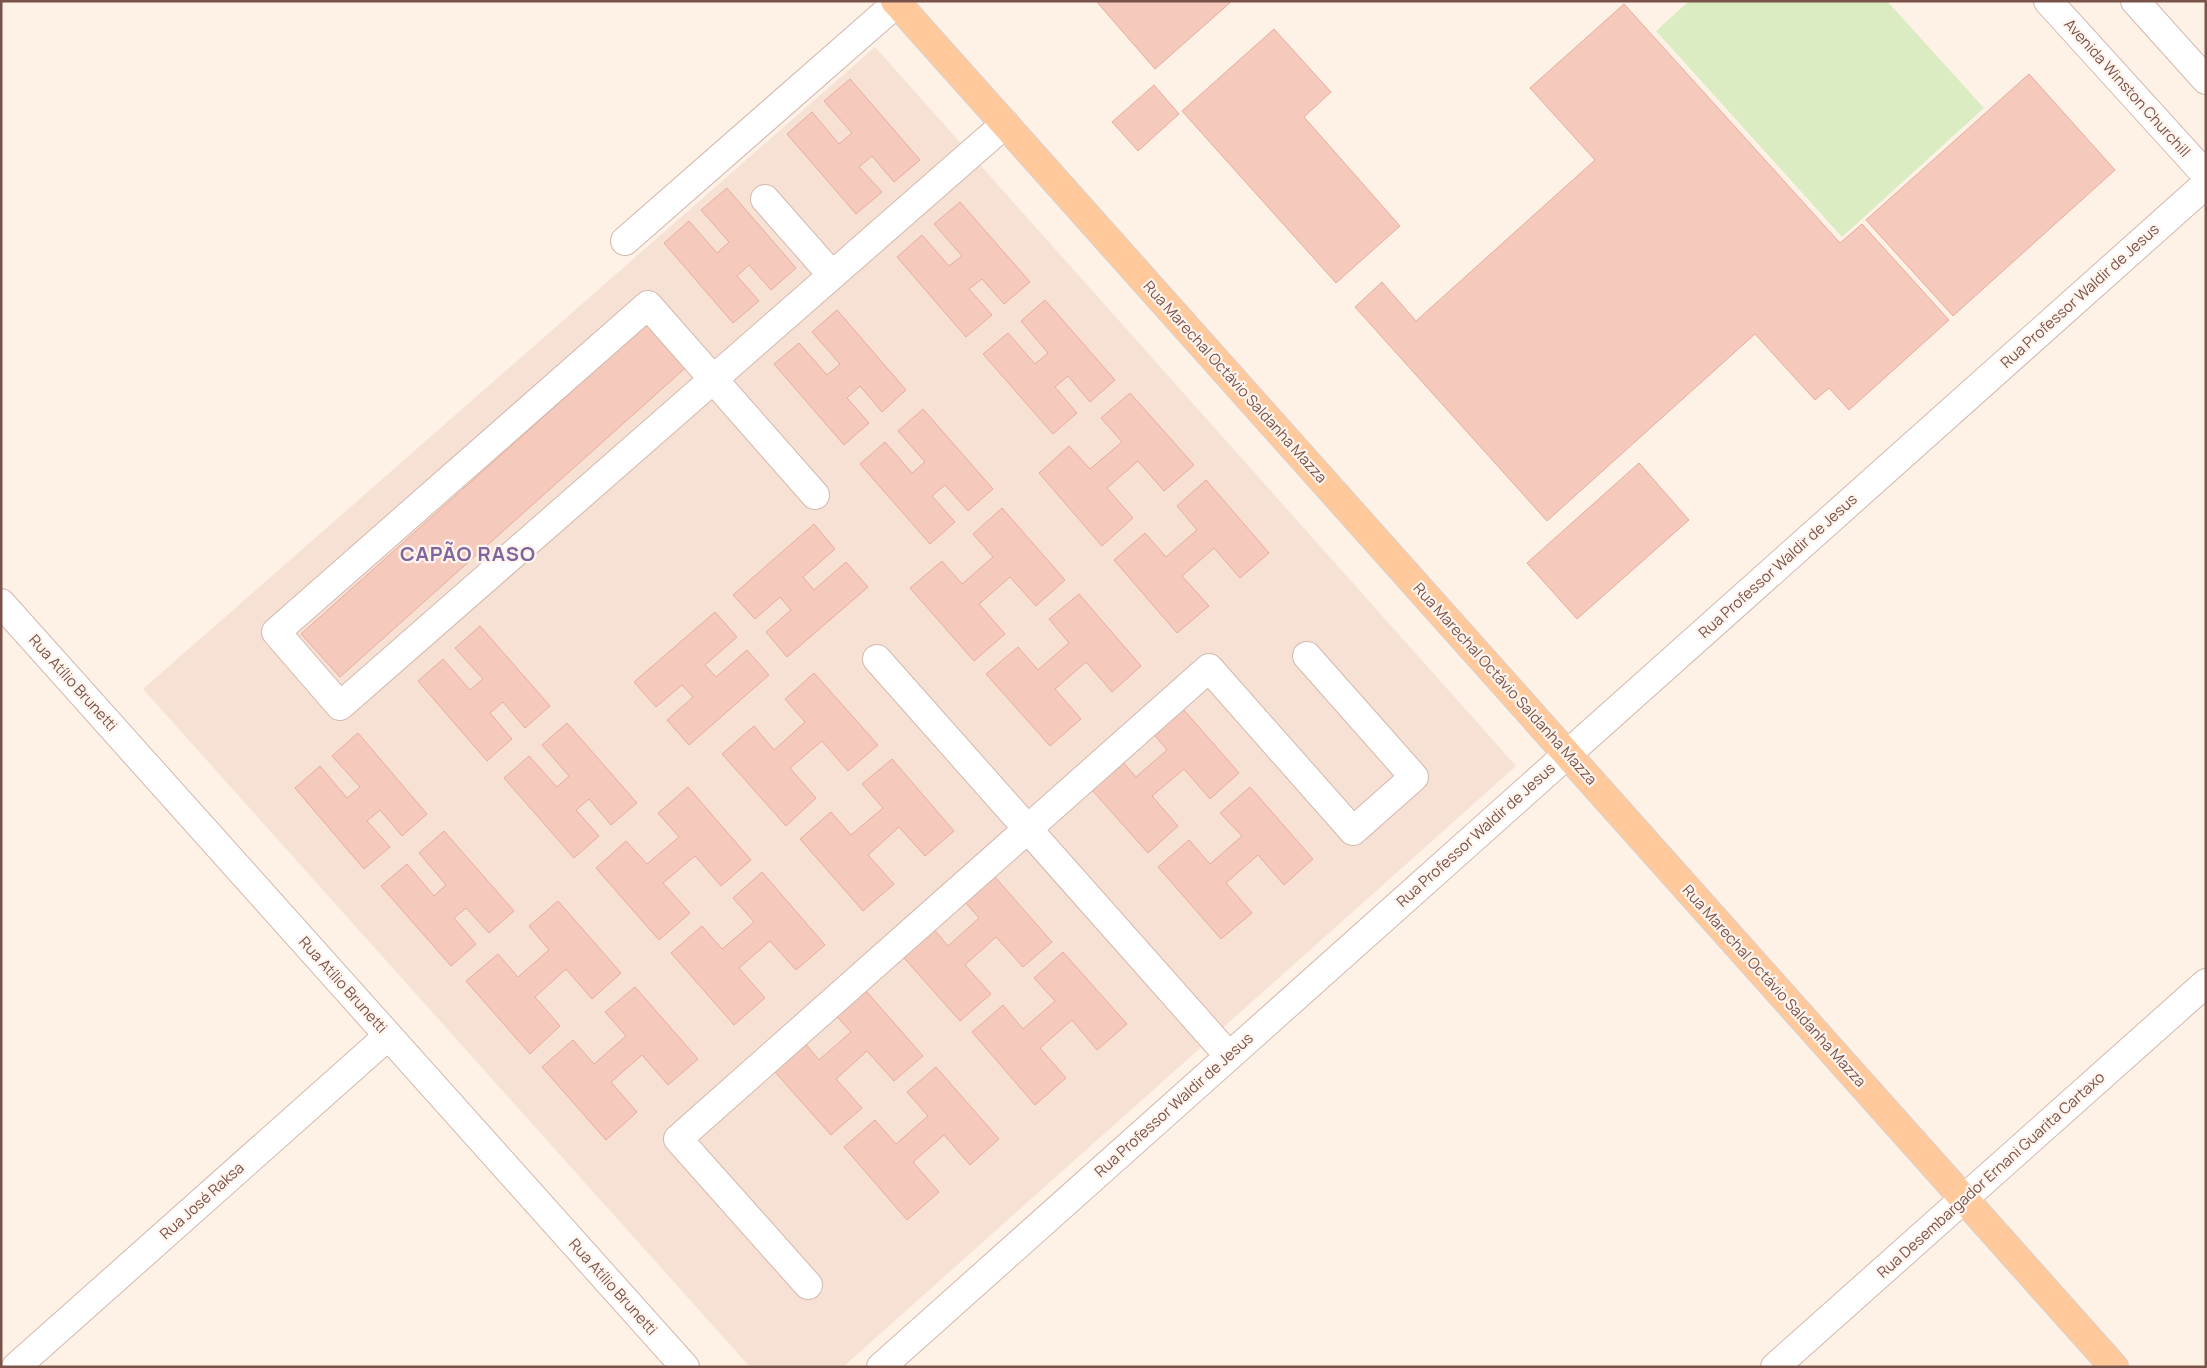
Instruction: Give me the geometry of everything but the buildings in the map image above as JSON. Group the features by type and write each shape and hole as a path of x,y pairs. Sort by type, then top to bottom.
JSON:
{"main road":[{"name":"Rua Marechal Octávio Saldanha Mazza","path":"897,2 2114,1367"}],"street":[{"name":"Avenida Winston Churchill","path":"2048,1 2206,175"},
{"path":"2135,1 2206,80"},
{"path":"625,241 897,2"},
{"path":"815,496 713,379 648,305 276,632 340,706 713,379 1005,124"},
{"name":"Rua Professor Waldir de Jesus","path":"881,1367 2206,184"},
{"path":"765,199 832,275"},
{"name":"Rua Atílio Brunetti","path":"1,603 685,1367"},
{"path":"808,1285 678,1139 1208,668 1353,831 1414,777 1307,656"},
{"path":"877,659 1229,1056"},
{"name":"Rua Desembargador Ernani Guarita Cartaxo","path":"1775,1367 2206,983"},
{"name":"Rua José Raksa","path":"16,1367 388,1036"}],"shaded area":[{"path":"875,47 1516,766 843,1367 750,1367 143,689"}],"green space":[{"path":"1689,1 1887,1 1984,108 1842,237 1656,31"}],"district":[{"name":"CAPÃO RASO","path":"468,554"}]}
